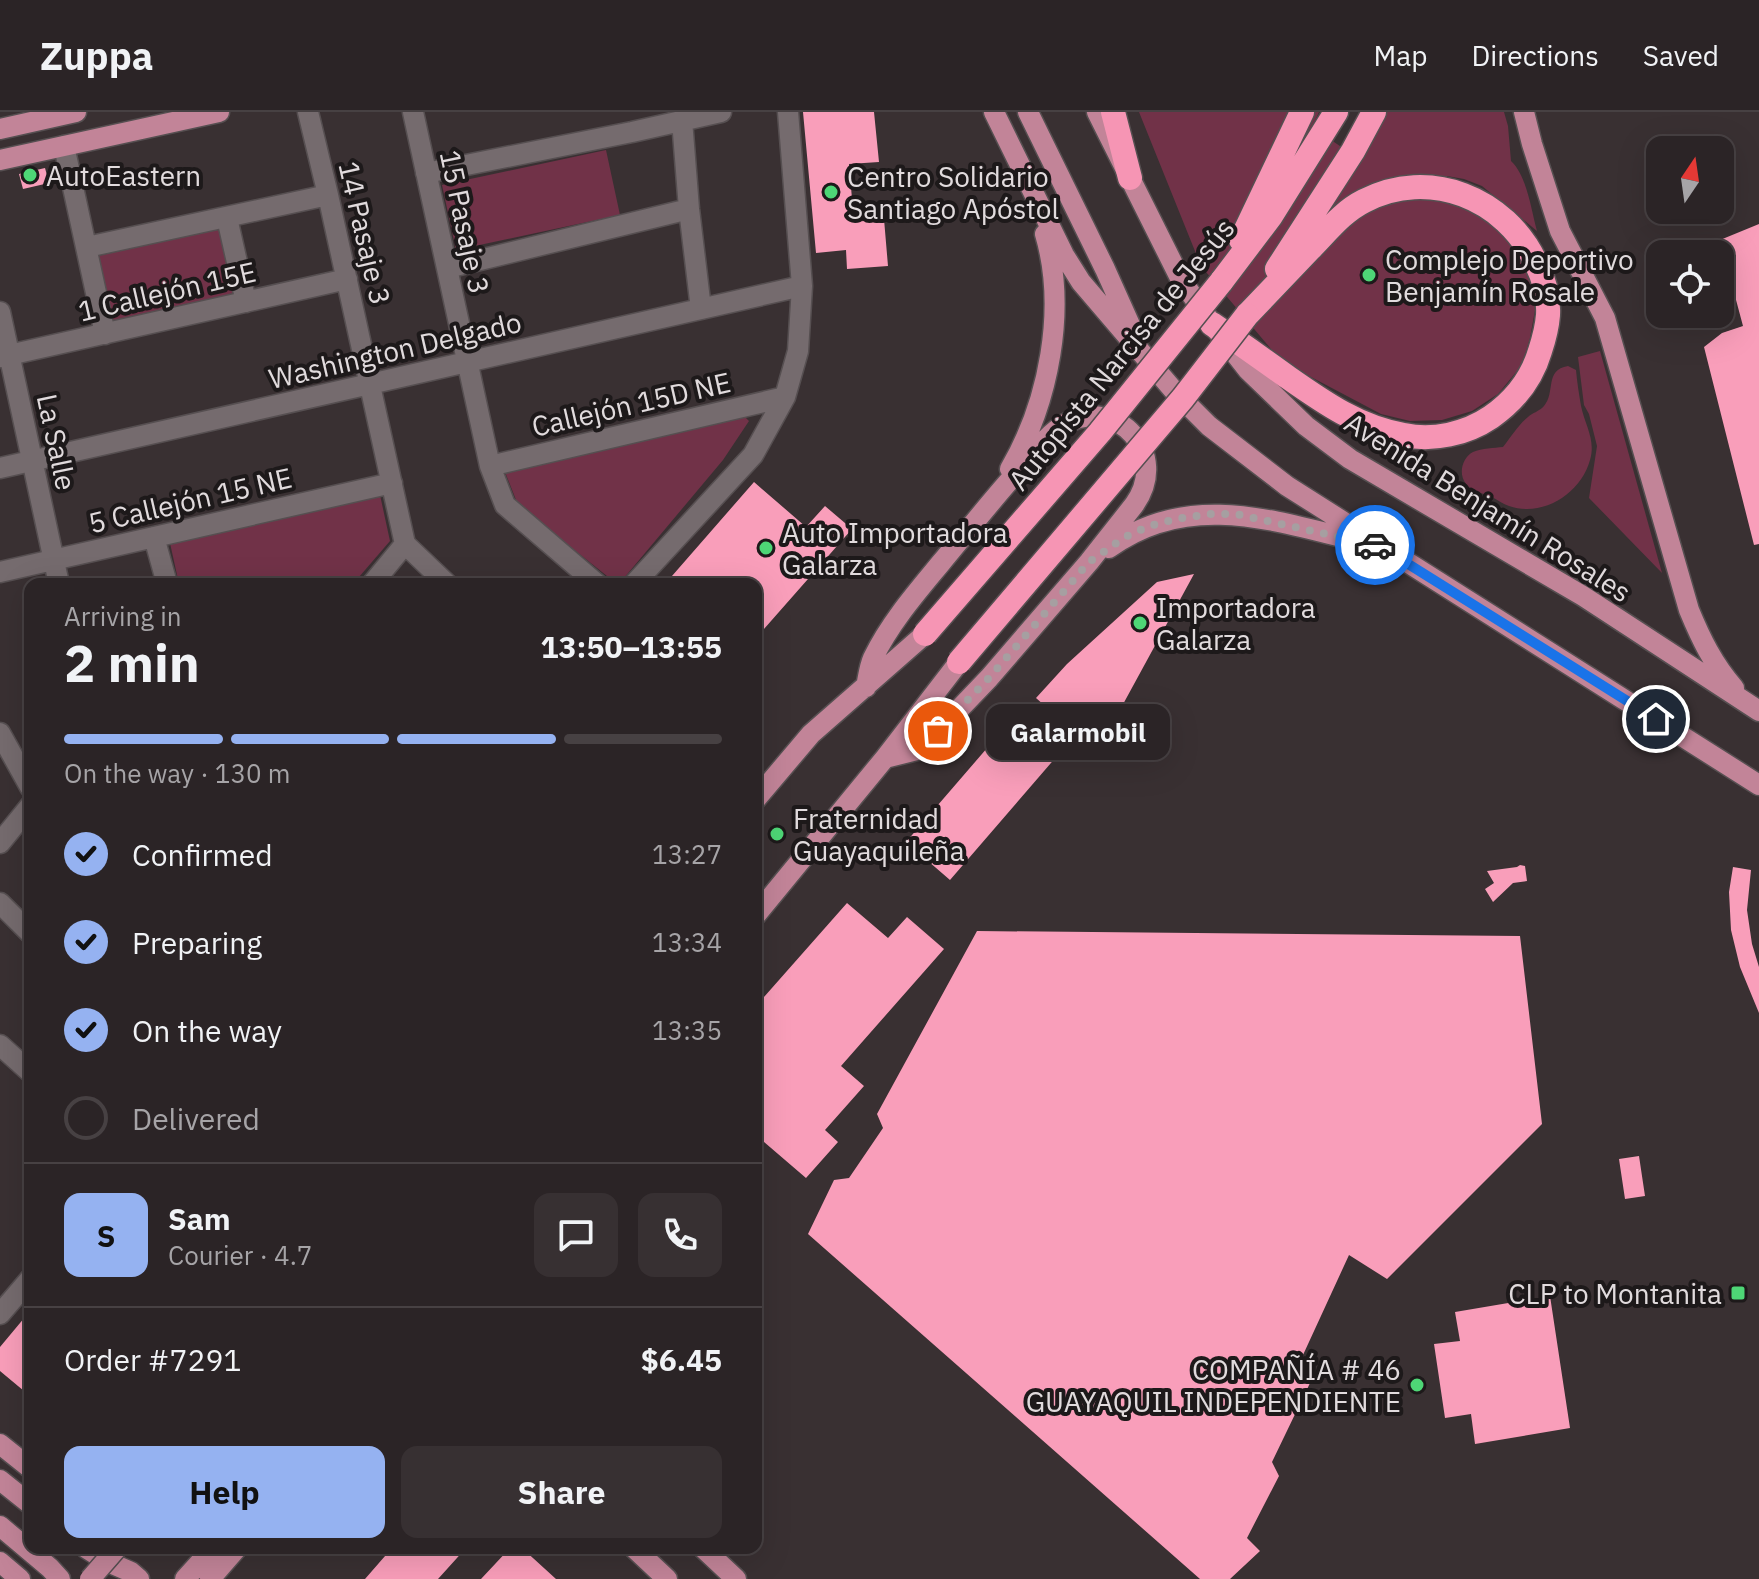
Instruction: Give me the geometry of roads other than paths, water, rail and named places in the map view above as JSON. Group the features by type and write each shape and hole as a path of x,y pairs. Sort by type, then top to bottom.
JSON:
{"highway":[{"path":"1113,112 1130,178"},
{"path":"1221,282 1302,112"},
{"name":"Autopista Narcisa de Jesús","path":"925,634 1100,432 1221,282 1271,216 1336,112"},
{"path":"959,662 1183,398 1247,315 1353,151 1374,112"},
{"path":"1212,324 1334,409 1358,422 1405,436 1424,437 1446,435 1483,423 1499,412 1533,370 1545,335 1548,314 1547,293 1541,273 1522,237 1487,205 1450,189 1429,187 1387,192 1364,201 1342,216 1247,315"}],"main road":[{"path":"0,129 76,112"},
{"path":"0,160 219,112"},
{"path":"994,112 1064,255 1081,282 1200,418 1287,486 1759,785"},
{"path":"1028,112 1145,358"},
{"name":"Avenida Benjamín Rosales","path":"1097,112 1180,278 1248,370 1306,426 1350,459 1583,596 1753,707"},
{"path":"1524,112 1560,231 1605,318 1689,610 1718,669 1753,707"},
{"path":"994,498 1018,456 1037,408 1052,346 1054,280 1048,247 1029,184"},
{"path":"866,687 872,660 904,607 1050,436 1065,424 1082,417 1101,417 1117,422 1139,440 1148,470 1140,497 1089,562 989,678 921,749 885,758"},
{"path":"1089,562 1125,537 1149,526 1209,514 1261,518 1381,547"},
{"name":"Autopista Narcisa de Jesús","path":"762,792 811,734 925,634"},
{"path":"762,908 959,662"},
{"path":"0,1444 24,1463"},
{"path":"0,1480 24,1499"},
{"path":"0,1526 24,1546"},
{"path":"33,1554 60,1579"},
{"path":"95,1554 139,1579"},
{"path":"90,1579 112,1554"},
{"path":"185,1579 208,1554"},
{"path":"210,1579 232,1554"},
{"path":"640,1554 667,1579"},
{"path":"709,1554 736,1579"},
{"path":"0,1562 20,1579"}],"street":[{"name":"14 Pasaje 3","path":"308,112 405,544"},
{"name":"15 Pasaje 3","path":"413,112 490,466 505,505 590,578"},
{"path":"426,173 721,112"},
{"path":"640,578 753,455 785,397 798,351 802,286 788,112"},
{"path":"682,120 701,309"},
{"path":"64,146 105,334"},
{"path":"87,247 328,195"},
{"path":"447,268 689,209"},
{"path":"227,218 246,302"},
{"name":"1 Callejón 15E","path":"5,356 347,279"},
{"name":"Washington Delgado","path":"0,468 802,286"},
{"name":"La Salle","path":"0,312 5,356 33,461 58,578"},
{"name":"Callejón 15D NE","path":"490,466 785,397"},
{"name":"5 Callejón 15 NE","path":"0,572 392,483"},
{"path":"154,537 165,578"},
{"path":"377,578 405,544 441,578"},
{"path":"0,733 24,776"},
{"path":"0,843 24,813"},
{"path":"0,903 24,927"},
{"path":"0,1045 24,1067"},
{"path":"0,1314 24,1286"}],"place":[{"name":"AutoEastern","path":"30,175"},
{"name":"Centro Solidario Santiago Apóstol","path":"831,192"},
{"name":"Complejo Deportivo Benjamín Rosale","path":"1369,275"},
{"name":"Auto Importadora Galarza","path":"766,548"},
{"name":"Importadora Galarza","path":"1140,623"},
{"name":"Galarmobil","path":"938,731"},
{"name":"Fraternidad Guayaquileña","path":"777,834"},
{"name":"CLP to Montanita","path":"1738,1293"},
{"name":"COMPAÑÍA # 46 GUAYAQUIL INDEPENDIENTE","path":"1417,1385"}]}
